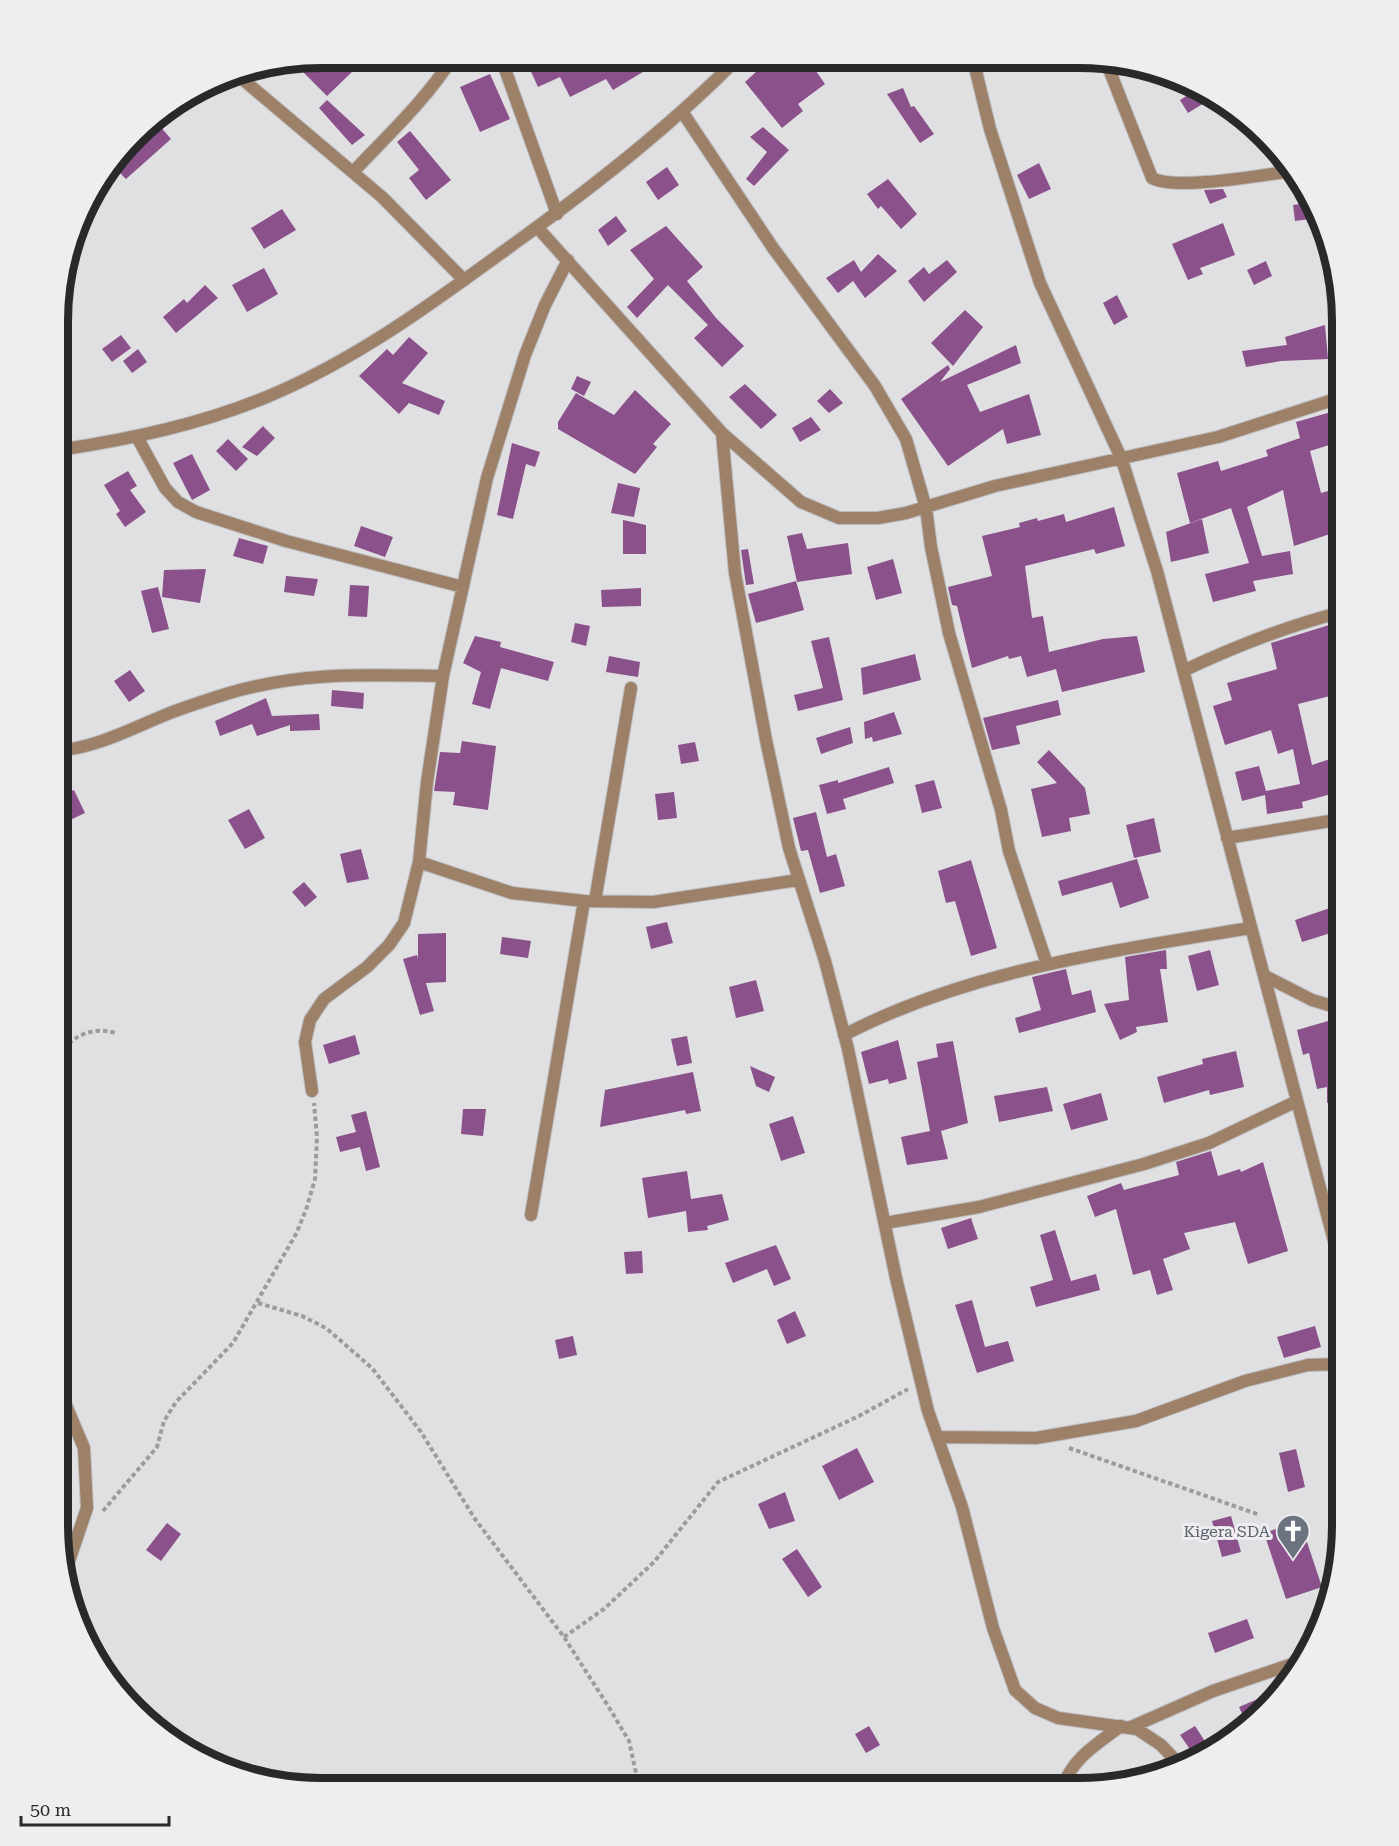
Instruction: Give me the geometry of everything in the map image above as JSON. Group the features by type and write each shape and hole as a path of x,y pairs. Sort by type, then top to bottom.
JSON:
{"street":[{"path":"353,172 404,118 444,68"},
{"path":"505,68 557,214"},
{"path":"68,448 137,437 212,417 270,396 344,359 399,326 557,214 683,113 728,68"},
{"path":"975,68 990,129 1040,283 1122,460 1157,571 1185,669 1250,928 1332,1218"},
{"path":"1110,70 1152,178 1161,183 1181,184 1283,172"},
{"path":"243,80 353,172 423,237 464,280"},
{"path":"683,113 773,248 875,386 906,440 926,508 931,547 949,633 1001,810 1009,851 1047,964"},
{"path":"537,227 722,433 778,484 815,510 839,518 878,518 926,508 995,486 1122,460 1218,437 1332,400"},
{"path":"312,1090 305,1042 310,1020 324,999 367,967 389,945 404,924 419,862 427,782 443,676 487,478 505,416 545,305 568,260"},
{"path":"722,433 735,573 766,740 798,880 825,961 844,1035 921,1381 937,1437 962,1507 993,1628 1015,1690 1035,1708 1058,1718 1137,1729 1161,1745 1174,1759"},
{"path":"137,437 165,488 178,502 196,512 296,544 463,587"},
{"path":"1185,669 1251,640 1292,625 1332,615"},
{"path":"68,750 81,749 171,713 228,694 291,678 355,675 443,676"},
{"path":"531,1215 631,688"},
{"path":"1227,837 1332,821"},
{"path":"419,862 512,893 590,901 653,902 798,880"},
{"path":"844,1035 918,1001 974,983 1047,964 1250,928"},
{"path":"1265,976 1312,1000 1332,1006"},
{"path":"885,1223 979,1207 1144,1164 1209,1143 1297,1101"},
{"path":"937,1437 1036,1438 1136,1421 1245,1381 1308,1365 1332,1364"},
{"path":"68,1410 84,1449 87,1508 70,1558"},
{"path":"1065,1778 1067,1772 1079,1758 1125,1727 1213,1691 1290,1665"}],"path":[{"path":"68,1043 85,1032 106,1030 116,1033"},
{"path":"100,1515 157,1447 164,1421 176,1402 225,1354 258,1303 296,1234 315,1179 317,1137 312,1090"},
{"path":"258,1303 302,1316 327,1328 372,1368 421,1432 476,1519 564,1636 629,1741 635,1778"},
{"path":"564,1636 604,1609 654,1562 718,1482 859,1416 921,1381"},
{"path":"1066,1447 1260,1515"}],"building":[{"path":"350,68 353,71 327,96 300,69"},
{"path":"529,68 649,68 613,90 606,79 570,97 560,77 538,87"},
{"path":"760,68 814,68 825,84 798,104 803,111 782,128 745,82"},
{"path":"490,74 510,119 480,132 460,87"},
{"path":"903,88 911,107 914,106 934,134 920,143 887,94"},
{"path":"1190,94 1206,102 1188,113 1180,100"},
{"path":"327,100 365,135 352,145 319,108"},
{"path":"159,125 171,139 126,179 117,170"},
{"path":"763,127 789,150 754,186 746,179 767,152 750,137"},
{"path":"410,131 451,180 426,200 409,178 419,170 397,142"},
{"path":"1039,163 1051,189 1029,199 1017,175"},
{"path":"667,167 679,185 658,200 646,182"},
{"path":"888,179 917,214 901,229 881,206 878,209 867,194"},
{"path":"1223,189 1227,197 1210,204 1204,190"},
{"path":"1303,204 1310,219 1295,221 1293,205"},
{"path":"282,209 296,230 264,249 251,228"},
{"path":"616,216 627,231 608,246 598,230"},
{"path":"1223,223 1235,255 1200,268 1203,274 1188,280 1172,244"},
{"path":"666,226 703,267 687,281 716,318 744,346 722,367 694,338 708,325 668,285 637,318 627,307 654,279 630,250"},
{"path":"878,254 897,271 865,298 853,281 838,293 826,278 854,260 861,272"},
{"path":"947,260 957,272 924,302 908,281 924,267 929,274"},
{"path":"1266,261 1272,276 1254,285 1247,270"},
{"path":"264,268 278,294 247,312 232,285"},
{"path":"205,285 218,298 176,333 163,317 184,299 187,303"},
{"path":"1117,295 1128,317 1114,325 1103,303"},
{"path":"965,310 983,327 953,366 931,343"},
{"path":"1325,325 1328,359 1281,361 1246,367 1242,351 1287,345 1285,337"},
{"path":"121,335 131,348 112,362 102,349"},
{"path":"409,337 428,353 402,383 445,401 439,415 409,403 399,414 359,376 387,349 393,355"},
{"path":"1016,345 1021,363 967,385 980,412 1029,394 1041,435 1007,444 1003,429 948,466 901,399 948,365 950,369 940,382"},
{"path":"138,349 147,362 132,373 123,361"},
{"path":"577,376 591,382 584,396 571,389"},
{"path":"745,384 777,415 761,429 729,397"},
{"path":"830,389 843,403 829,413 817,401"},
{"path":"635,390 671,424 653,444 657,447 635,474 558,429 558,422 576,393 614,415"},
{"path":"1331,412 1332,444 1310,451 1321,493 1332,490 1332,533 1294,546 1283,490 1247,507 1262,556 1290,551 1293,574 1253,581 1256,591 1213,602 1205,574 1249,563 1231,508 1190,523 1177,473 1218,461 1221,471 1268,456 1266,450 1300,438 1296,422"},
{"path":"811,417 821,430 800,442 792,428"},
{"path":"263,426 275,438 257,456 242,447"},
{"path":"228,439 248,459 236,471 216,451"},
{"path":"512,443 540,452 535,467 526,464 513,519 497,515"},
{"path":"192,454 210,490 192,500 173,463"},
{"path":"128,471 137,486 130,490 146,512 125,527 116,514 120,511 104,485"},
{"path":"618,483 640,488 634,517 611,513"},
{"path":"1114,507 1125,546 1096,554 1094,549 1025,566 1032,618 1043,616 1049,652 1103,639 1137,636 1145,672 1062,692 1056,669 1027,677 1021,656 1009,659 1008,656 972,668 957,606 952,605 948,587 992,576 982,536 1020,527 1019,523 1037,518 1038,521 1064,514 1066,522"},
{"path":"1202,519 1209,553 1171,562 1166,532"},
{"path":"623,520 646,525 646,554 623,554"},
{"path":"361,526 393,537 385,557 354,546"},
{"path":"802,533 807,549 848,543 852,574 797,582 787,536"},
{"path":"239,538 268,546 263,564 233,556"},
{"path":"748,549 754,584 746,585 741,550"},
{"path":"893,559 902,593 876,600 867,567"},
{"path":"206,569 200,603 162,597 164,570"},
{"path":"286,576 318,579 314,596 284,592"},
{"path":"796,581 804,610 756,623 748,594"},
{"path":"350,585 369,586 367,617 348,616"},
{"path":"158,587 169,629 152,633 141,591"},
{"path":"641,588 641,606 602,607 601,590"},
{"path":"575,623 590,626 586,646 571,642"},
{"path":"1332,624 1332,696 1298,704 1312,765 1332,758 1332,794 1302,802 1303,808 1267,814 1265,795 1242,801 1235,772 1259,766 1266,791 1300,784 1293,749 1278,754 1271,730 1225,745 1213,706 1232,700 1227,683 1277,669 1271,643"},
{"path":"475,636 501,642 500,647 554,662 548,681 501,668 490,709 472,704 481,672 463,663"},
{"path":"829,637 843,700 798,711 794,695 823,688 811,641"},
{"path":"915,654 921,680 863,695 861,668"},
{"path":"609,656 640,662 638,677 606,672"},
{"path":"130,670 145,691 129,702 114,681"},
{"path":"332,690 364,693 363,709 331,706"},
{"path":"266,698 272,716 319,714 320,730 290,731 290,725 257,736 252,724 220,736 215,721"},
{"path":"1058,700 1061,715 1016,726 1020,744 992,750 983,718"},
{"path":"894,712 902,734 873,742 872,737 865,739 864,722"},
{"path":"850,727 853,743 821,754 816,738"},
{"path":"462,741 496,746 488,810 453,805 455,792 434,791 440,752 460,753"},
{"path":"695,742 699,761 681,764 678,745"},
{"path":"1049,750 1085,788 1090,814 1069,818 1071,831 1042,837 1031,789 1057,783 1037,762"},
{"path":"889,767 894,783 843,799 846,809 827,814 819,785 838,780 838,783"},
{"path":"934,780 942,808 922,813 915,785"},
{"path":"74,790 85,813 68,821 68,793"},
{"path":"674,792 677,818 658,820 655,794"},
{"path":"249,809 265,838 245,849 228,820"},
{"path":"816,812 827,857 836,854 845,886 820,893 808,850 801,851 793,818"},
{"path":"1154,818 1161,852 1134,858 1126,825"},
{"path":"361,849 369,879 347,883 340,854"},
{"path":"1137,859 1149,898 1120,908 1112,882 1062,896 1058,881"},
{"path":"971,860 997,948 971,956 955,901 946,903 938,871"},
{"path":"304,882 317,897 305,907 292,892"},
{"path":"1330,908 1332,933 1302,942 1295,920"},
{"path":"667,922 673,943 651,949 646,927"},
{"path":"446,933 446,982 426,983 434,1011 420,1015 403,959 417,955 418,959 418,934"},
{"path":"502,937 531,941 528,958 500,954"},
{"path":"1166,950 1167,969 1160,969 1168,1022 1136,1027 1137,1032 1120,1040 1104,1004 1129,1000 1125,957"},
{"path":"1210,950 1219,985 1197,991 1188,956"},
{"path":"1066,969 1072,995 1091,990 1096,1012 1019,1033 1015,1018 1041,1010 1032,977"},
{"path":"756,980 764,1011 736,1018 729,987"},
{"path":"1328,1021 1332,1037 1332,1103 1327,1103 1327,1087 1317,1089 1309,1053 1303,1055 1297,1030"},
{"path":"355,1035 360,1054 329,1064 323,1045"},
{"path":"687,1036 692,1063 677,1066 671,1039"},
{"path":"898,1040 907,1079 889,1084 888,1079 869,1084 861,1052"},
{"path":"953,1041 968,1123 941,1131 948,1159 907,1165 901,1137 930,1131 917,1062 938,1057 936,1044"},
{"path":"1236,1051 1244,1087 1210,1095 1209,1090 1164,1103 1157,1077 1203,1064 1202,1059"},
{"path":"750,1066 775,1077 769,1092 756,1086"},
{"path":"693,1072 701,1111 686,1114 685,1110 600,1127 605,1090"},
{"path":"1047,1087 1053,1111 999,1122 994,1096"},
{"path":"1101,1093 1108,1120 1071,1130 1063,1104"},
{"path":"463,1109 486,1109 483,1136 461,1134"},
{"path":"366,1111 380,1167 366,1171 360,1147 340,1152 336,1137 356,1132 351,1115"},
{"path":"793,1116 805,1153 781,1161 769,1124"},
{"path":"1211,1151 1218,1176 1240,1169 1241,1172 1263,1162 1288,1251 1248,1264 1235,1222 1184,1233 1190,1249 1163,1259 1173,1290 1157,1295 1150,1270 1133,1275 1116,1209 1095,1217 1087,1196 1121,1183 1124,1190 1179,1175 1176,1162"},
{"path":"687,1171 691,1199 722,1194 729,1220 707,1226 708,1230 688,1232 686,1211 648,1218 642,1178"},
{"path":"971,1218 978,1239 948,1249 941,1228"},
{"path":"1055,1230 1071,1281 1096,1274 1100,1290 1036,1307 1030,1287 1053,1280 1040,1235"},
{"path":"776,1245 791,1279 774,1286 767,1269 733,1283 725,1263"},
{"path":"642,1251 643,1273 626,1274 624,1252"},
{"path":"972,1300 985,1347 1008,1341 1014,1361 977,1373 955,1305"},
{"path":"795,1311 806,1336 787,1344 777,1320"},
{"path":"1315,1326 1321,1347 1284,1358 1277,1337"},
{"path":"573,1336 577,1355 559,1359 555,1340"},
{"path":"857,1448 874,1482 839,1500 822,1466"},
{"path":"1296,1449 1305,1487 1288,1492 1279,1453"},
{"path":"785,1492 795,1521 769,1529 758,1504"},
{"path":"1231,1516 1241,1552 1222,1557 1212,1521"},
{"name":"Kigera SDA","path":"1300,1521 1322,1587 1286,1599 1264,1533"},
{"path":"167,1523 181,1534 161,1561 146,1550"},
{"path":"797,1549 822,1587 808,1597 782,1559"},
{"path":"1247,1619 1254,1638 1215,1653 1208,1633"},
{"path":"1265,1696 1244,1717 1239,1707"},
{"path":"869,1726 880,1745 866,1753 855,1734"},
{"path":"1195,1726 1207,1744 1192,1752 1180,1735"}],"place":[{"name":"Kigera SDA","path":"1293,1560"}]}
